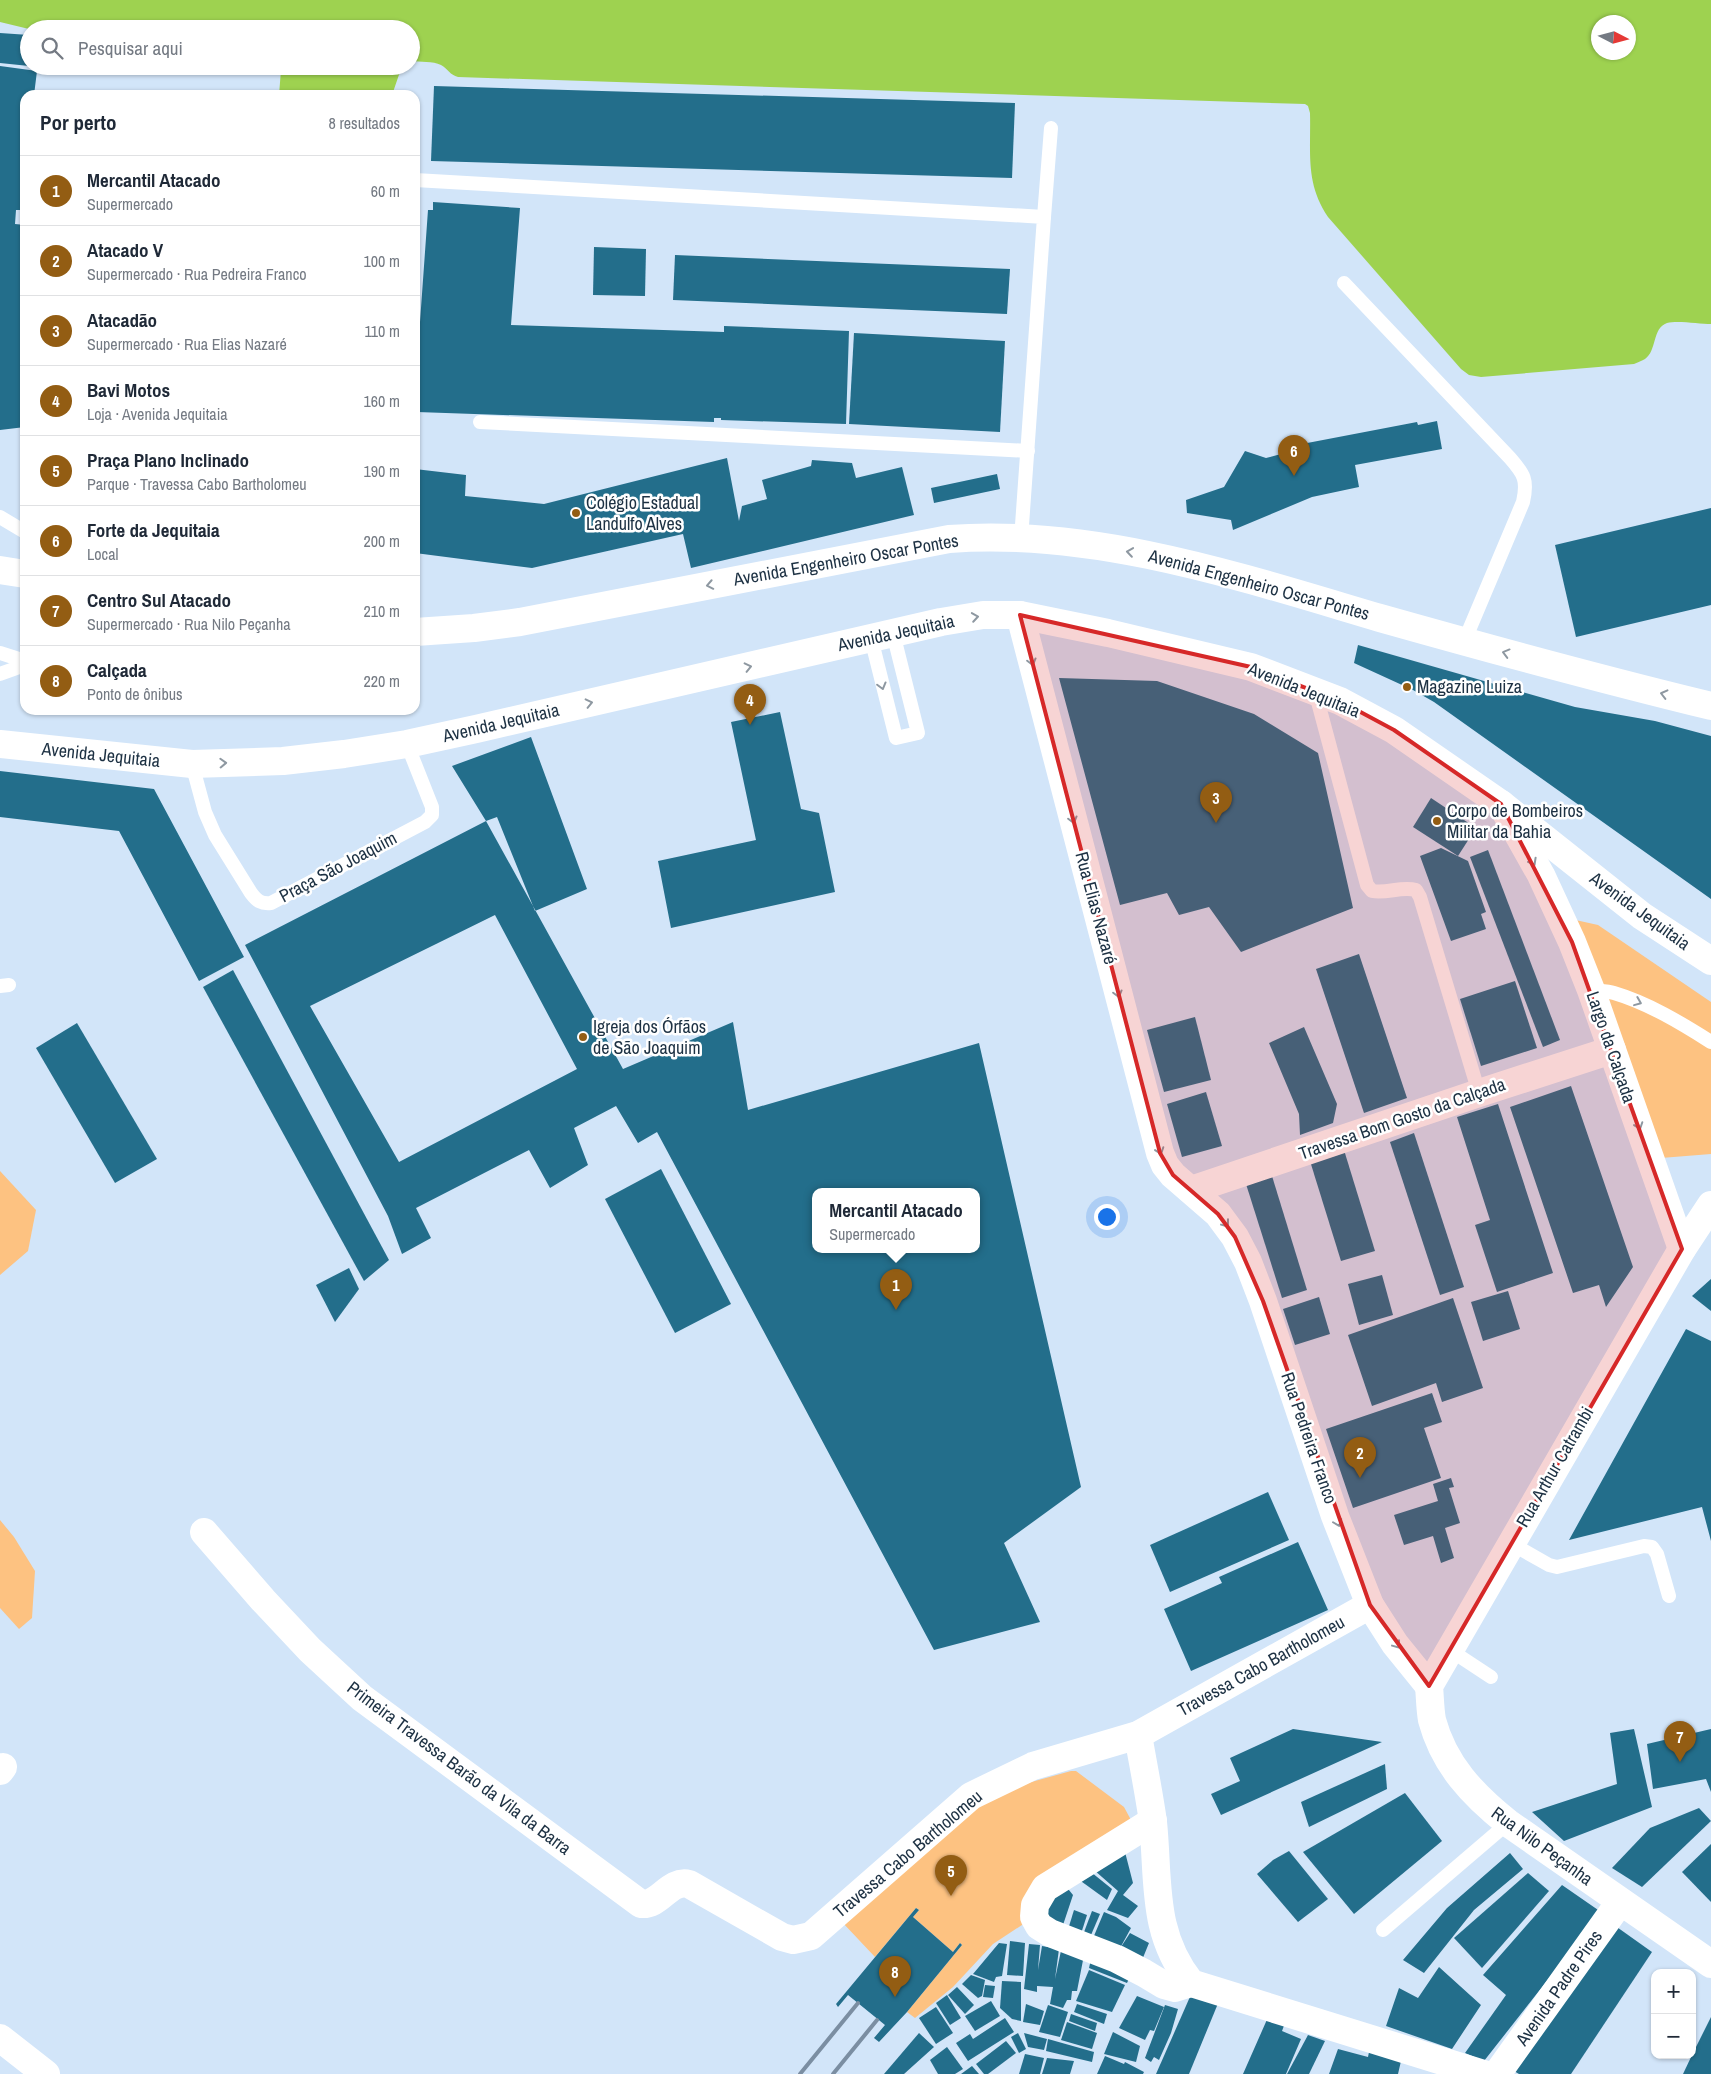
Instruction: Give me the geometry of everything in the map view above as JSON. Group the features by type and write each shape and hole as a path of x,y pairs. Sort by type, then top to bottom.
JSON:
{"main road":[{"name":"Avenida Engenheiro Oscar Pontes","path":"420,632 474,628 520,622 949,539 981,536 1063,542 1159,556 1238,576 1464,642 1711,706"},
{"path":"0,570 20,573"},
{"name":"Avenida Jequitaia","path":"0,744 192,764 283,761 344,754 407,744 941,622 983,616 1020,615 1108,633 1251,667 1340,702 1394,730 1501,804 1642,916 1711,961"},
{"name":"Rua Elias Nazaré","path":"1020,615 1160,1153 1165,1165 1173,1175 1192,1190"},
{"name":"Largo da Calçada","path":"1501,804 1541,875 1572,942 1591,990 1682,1249"},
{"name":"Travessa Bom Gosto da Calçada","path":"1192,1190 1612,1050"},
{"name":"Rua Pedreira Franco","path":"1192,1190 1218,1214 1235,1237 1248,1262 1335,1516 1370,1605 1395,1644 1429,1686"},
{"path":"1682,1249 1711,1205"},
{"name":"Rua Arthur Catrambi","path":"1429,1686 1510,1543 1682,1249"},
{"name":"Primeira Travessa Barão da Vila da Barra","path":"204,1532 263,1600 310,1650 362,1698 642,1904"},
{"name":"Travessa Cabo Bartholomeu","path":"642,1904 652,1904 682,1882 689,1884 782,1937 793,1940 811,1936 971,1796 1033,1766 1138,1735 1370,1605"},
{"name":"Rua Nilo Peçanha","path":"1429,1686 1432,1718 1441,1748 1459,1776 1482,1802 1508,1823 1711,1964"},
{"path":"1138,1735 1153,1822 1161,1918 1168,1944 1178,1966 1191,1983"},
{"path":"1153,1822 1045,1888 1035,1905 1034,1917 1039,1926 1050,1933 1117,1959 1164,1986 1175,1988 1191,1983 1484,2074"},
{"name":"Avenida Padre Pires","path":"1497,2074 1620,1902"},
{"path":"0,2038 46,2074"}],"lane":[{"path":"1021,539 1051,128"},
{"path":"420,180 1044,217"},
{"path":"1344,283 1523,474 1526,487 1523,502 1464,642"},
{"path":"480,422 1028,451"},
{"path":"0,517 20,529"},
{"path":"882,636 918,733 896,738 882,636"},
{"path":"0,653 20,659"},
{"path":"0,674 20,667"},
{"path":"1315,692 1368,885 1372,891 1380,893 1408,888 1416,890 1420,897 1479,1093"},
{"name":"Praça São Joaquim","path":"192,764 203,806 215,835 257,901 263,904 271,903 426,822 432,814 432,807 407,744"},
{"path":"1591,990 1614,992 1681,1024 1711,1042"},
{"path":"1510,1543 1549,1565 1557,1567 1644,1546 1652,1547 1657,1554 1669,1596"},
{"path":"1450,1650 1491,1677"},
{"path":"1383,1930 1508,1823"}],"highlighted area":[{"path":"1020,615 1251,667 1340,701 1394,730 1501,804 1572,942 1682,1249 1429,1686 1370,1605 1263,1301 1235,1237 1218,1214 1173,1175 1160,1153"}],"shaded area":[{"path":"0,0 1711,0 1711,324 1667,323 1659,330 1649,355 1644,360 1634,364 1481,377 1469,375 1461,369 1328,217 1312,180 1310,113 1308,106 1305,104 458,77 438,64 420,61 420,20 20,20 20,27 0,22"},
{"path":"281,75 399,75 394,90 279,90"},
{"path":"1571,919 1598,925 1711,1002 1711,1154 1661,1158"},
{"path":"0,1171 36,1210 28,1251 0,1275"},
{"path":"0,1520 14,1537 35,1571 32,1618 19,1629 0,1608"},
{"path":"1076,1771 1124,1807 1131,1820 1028,1921 993,1944 953,1987 915,2018 907,2012 962,1945 960,1943 953,1952 913,1917 919,1910 916,1908 875,1957 842,1922 970,1805 999,1791"}],"building":[{"path":"0,33 20,34 20,65 0,63"},
{"path":"0,66 20,69 20,75 36,75 35,90 20,90 20,210 16,210 15,224 20,224 20,428 0,430"},
{"path":"434,86 1015,103 1012,178 431,161"},
{"path":"433,202 520,208 511,325 724,332 724,326 849,331 846,424 721,420 721,418 714,418 714,422 420,412 420,322 428,210 433,210"},
{"path":"594,247 646,249 645,296 593,295"},
{"path":"675,255 1010,269 1007,314 673,300"},
{"path":"854,333 1005,341 1000,432 849,424"},
{"path":"1437,421 1442,449 1355,465 1359,487 1312,497 1233,530 1231,520 1187,513 1186,500 1224,487 1245,451 1266,458 1303,448 1302,444 1417,422 1418,425"},
{"path":"727,458 739,521 742,506 767,499 762,480 811,466 812,460 852,463 856,478 902,467 914,515 691,568 683,534 532,568 420,554 420,470 466,475 465,496 544,504"},
{"path":"997,474 1000,489 934,503 931,488"},
{"path":"1711,508 1711,605 1576,637 1555,545"},
{"path":"1358,645 1575,707 1655,721 1711,736 1711,899 1434,702 1413,690 1354,663"},
{"path":"1059,678 1157,681 1254,714 1318,753 1353,908 1241,952 1209,907 1179,915 1167,893 1120,905"},
{"path":"780,712 801,809 819,813 835,892 671,928 658,861 756,840 731,722"},
{"path":"531,737 587,889 536,911 623,1069 733,1022 748,1110 979,1043 1081,1487 1004,1543 1040,1622 934,1650 657,1132 638,1143 616,1106 574,1128 588,1165 550,1188 529,1150 416,1208 431,1238 402,1254 388,1216 245,945 486,821 452,766","holes":["497,817 533,906 486,821","495,915 577,1069 399,1162 310,1006"]},
{"path":"0,771 154,789 244,957 199,981 119,831 0,817"},
{"path":"1431,798 1476,828 1458,856 1413,827"},
{"path":"1441,848 1468,861 1486,912 1481,914 1486,929 1451,941 1420,856"},
{"path":"1488,850 1560,1040 1543,1047 1470,857"},
{"path":"1359,954 1407,1098 1364,1113 1316,969"},
{"path":"233,970 389,1260 364,1281 203,987"},
{"path":"1515,981 1537,1048 1481,1066 1460,999"},
{"path":"1195,1017 1211,1080 1164,1092 1147,1030"},
{"path":"77,1023 157,1159 115,1183 36,1048"},
{"path":"1304,1027 1337,1104 1333,1123 1300,1135 1299,1114 1269,1043"},
{"path":"1571,1086 1633,1267 1606,1307 1599,1285 1573,1293 1510,1107"},
{"path":"1206,1092 1222,1146 1182,1157 1167,1104"},
{"path":"1498,1104 1553,1273 1497,1292 1475,1225 1490,1220 1457,1117"},
{"path":"1414,1133 1464,1287 1440,1295 1390,1142"},
{"path":"1344,1150 1375,1251 1341,1261 1310,1161"},
{"path":"661,1169 731,1304 675,1333 605,1199"},
{"path":"1272,1176 1307,1290 1282,1298 1246,1184"},
{"path":"349,1268 359,1289 335,1322 316,1285"},
{"path":"1382,1275 1393,1315 1359,1325 1348,1284"},
{"path":"1711,1279 1711,1311 1692,1296"},
{"path":"1508,1291 1520,1329 1483,1341 1471,1302"},
{"path":"1319,1297 1330,1334 1295,1345 1283,1309"},
{"path":"1453,1298 1483,1388 1442,1402 1436,1383 1372,1406 1348,1335"},
{"path":"1686,1329 1711,1341 1711,1541 1702,1507 1569,1540"},
{"path":"1432,1393 1442,1422 1424,1428 1441,1478 1353,1508 1326,1429"},
{"path":"1451,1478 1454,1487 1449,1488 1460,1523 1445,1528 1454,1558 1441,1563 1433,1536 1404,1545 1394,1515 1438,1501 1433,1484"},
{"path":"1268,1492 1289,1540 1170,1592 1150,1545"},
{"path":"1298,1542 1328,1610 1191,1671 1164,1609 1222,1583 1219,1577"},
{"path":"1293,1729 1382,1742 1221,1815 1211,1794 1240,1781 1230,1758"},
{"path":"1634,1729 1652,1807 1564,1841 1532,1812 1617,1784 1610,1733"},
{"path":"1711,1729 1711,1792 1706,1779 1653,1789 1647,1744"},
{"path":"1385,1764 1387,1789 1309,1827 1301,1802"},
{"path":"1405,1793 1442,1841 1354,1914 1303,1852"},
{"path":"1699,1808 1711,1821 1642,1887 1612,1868 1650,1828"},
{"path":"1711,1844 1711,1902 1682,1872"},
{"path":"1289,1851 1328,1899 1298,1922 1257,1874 1273,1860"},
{"path":"1125,1852 1133,1883 1123,1895 1138,1906 1128,1918 1107,1910 1118,1891 1094,1870"},
{"path":"1510,1853 1523,1869 1474,1910 1424,1973 1403,1960 1447,1908"},
{"path":"1086,1868 1112,1889 1107,1900 1078,1879"},
{"path":"1528,1873 1549,1891 1482,1968 1454,1938"},
{"path":"1064,1884 1073,1895 1061,1931 1047,1926 1049,1892"},
{"path":"1562,1885 1601,1912 1484,2061 1465,2053 1506,1995 1483,1975"},
{"path":"916,1908 919,1910 913,1917 953,1952 960,1943 962,1945 907,2012 879,2042 874,2038 885,2025 848,1995 838,2007 836,2004"},
{"path":"1074,1910 1087,1915 1079,1940 1066,1936"},
{"path":"1092,1911 1100,1914 1088,1942 1081,1940"},
{"path":"1104,1912 1116,1917 1131,1928 1119,1950 1130,1933 1149,1943 1140,1965 1091,1943"},
{"path":"1614,1925 1652,1952 1571,2074 1519,2074 1514,2071"},
{"path":"1010,1941 1025,1943 1023,1976 1007,1975"},
{"path":"999,1943 1007,1944 1002,1976 996,1977 994,1982 973,1974"},
{"path":"1029,1944 1040,1945 1038,1970 1042,1946 1059,1949 1055,1979 1062,1946 1085,1950 1077,1991 1072,1991 1071,2000 1067,2000 1063,2008 1050,2004 1053,1987 1037,1986 1037,1992 1024,1989"},
{"path":"1092,1955 1132,1972 1127,1983 1089,1968"},
{"path":"1439,1967 1481,2005 1452,2049 1386,2026 1399,1988 1418,1998"},
{"path":"1089,1970 1125,1985 1112,2012 1076,2001"},
{"path":"971,1975 985,1980 982,1996 978,1998 962,1984"},
{"path":"1002,1981 1021,1982 1021,2021 1012,2019 1000,2008"},
{"path":"985,1985 995,1986 993,1998 983,1997"},
{"path":"957,1987 974,2005 965,2014 948,1995"},
{"path":"1193,1990 1219,2001 1189,2074 1156,2074"},
{"path":"947,1995 961,2018 950,2025 936,2003"},
{"path":"1137,1996 1164,2007 1154,2031 1150,2030 1145,2040 1119,2028"},
{"path":"991,2001 1000,2016 975,2031 965,2016"},
{"path":"1026,2004 1044,2011 1040,2025 1023,2022"},
{"path":"1077,2004 1107,2014 1104,2024 1074,2012"},
{"path":"1048,2005 1068,2012 1060,2037 1039,2032"},
{"path":"1165,2005 1178,2009 1171,2033 1159,2060 1154,2057 1151,2062 1145,2058"},
{"path":"936,2007 953,2033 936,2044 919,2018"},
{"path":"1071,2014 1097,2023 1095,2031 1069,2021"},
{"path":"1269,2015 1285,2023 1282,2031 1301,2039 1286,2074 1243,2074"},
{"path":"1711,2017 1711,2074 1683,2074 1690,2059 1696,2059 1696,2047"},
{"path":"1005,2018 1014,2032 968,2061 956,2043 970,2034 973,2039"},
{"path":"1067,2022 1097,2033 1092,2049 1061,2040"},
{"path":"1113,2032 1140,2046 1136,2062 1104,2054"},
{"path":"919,2033 934,2047 904,2074 884,2074"},
{"path":"1018,2033 1026,2049 1019,2053 1011,2037"},
{"path":"1024,2033 1047,2039 1044,2050 1028,2047"},
{"path":"1308,2035 1325,2041 1309,2074 1287,2074"},
{"path":"1048,2039 1094,2052 1092,2062 1046,2051"},
{"path":"1006,2041 1016,2053 988,2074 984,2074 976,2064"},
{"path":"947,2047 963,2069 955,2074 938,2074 930,2060"},
{"path":"1338,2049 1368,2057 1369,2052 1401,2061 1398,2074 1329,2074"},
{"path":"1025,2054 1044,2058 1040,2074 1019,2074"},
{"path":"1105,2056 1124,2064 1125,2062 1144,2072 1143,2074 1097,2074"},
{"path":"1047,2058 1074,2061 1070,2074 1042,2074"},
{"path":"972,2066 979,2074 961,2074"}],"railway":[{"path":"800,2074 858,2003"},
{"path":"833,2074 877,2020"}],"place":[{"name":"Forte da Jequitaia","path":"1294,476"},
{"name":"Colégio Estadual Landulfo Alves","path":"576,513"},
{"name":"Magazine Luiza","path":"1407,687"},
{"name":"Bavi Motos","path":"750,725"},
{"name":"Corpo de Bombeiros Militar da Bahia","path":"1437,821"},
{"name":"Atacadão","path":"1216,823"},
{"name":"Igreja dos Órfãos de São Joaquim","path":"583,1037"},
{"name":"Mercantil Atacado","path":"896,1310"},
{"name":"Atacado V","path":"1360,1478"},
{"name":"Centro Sul Atacado","path":"1680,1762"},
{"name":"Praça Plano Inclinado","path":"951,1896"},
{"name":"Calçada","path":"895,1997"}]}
